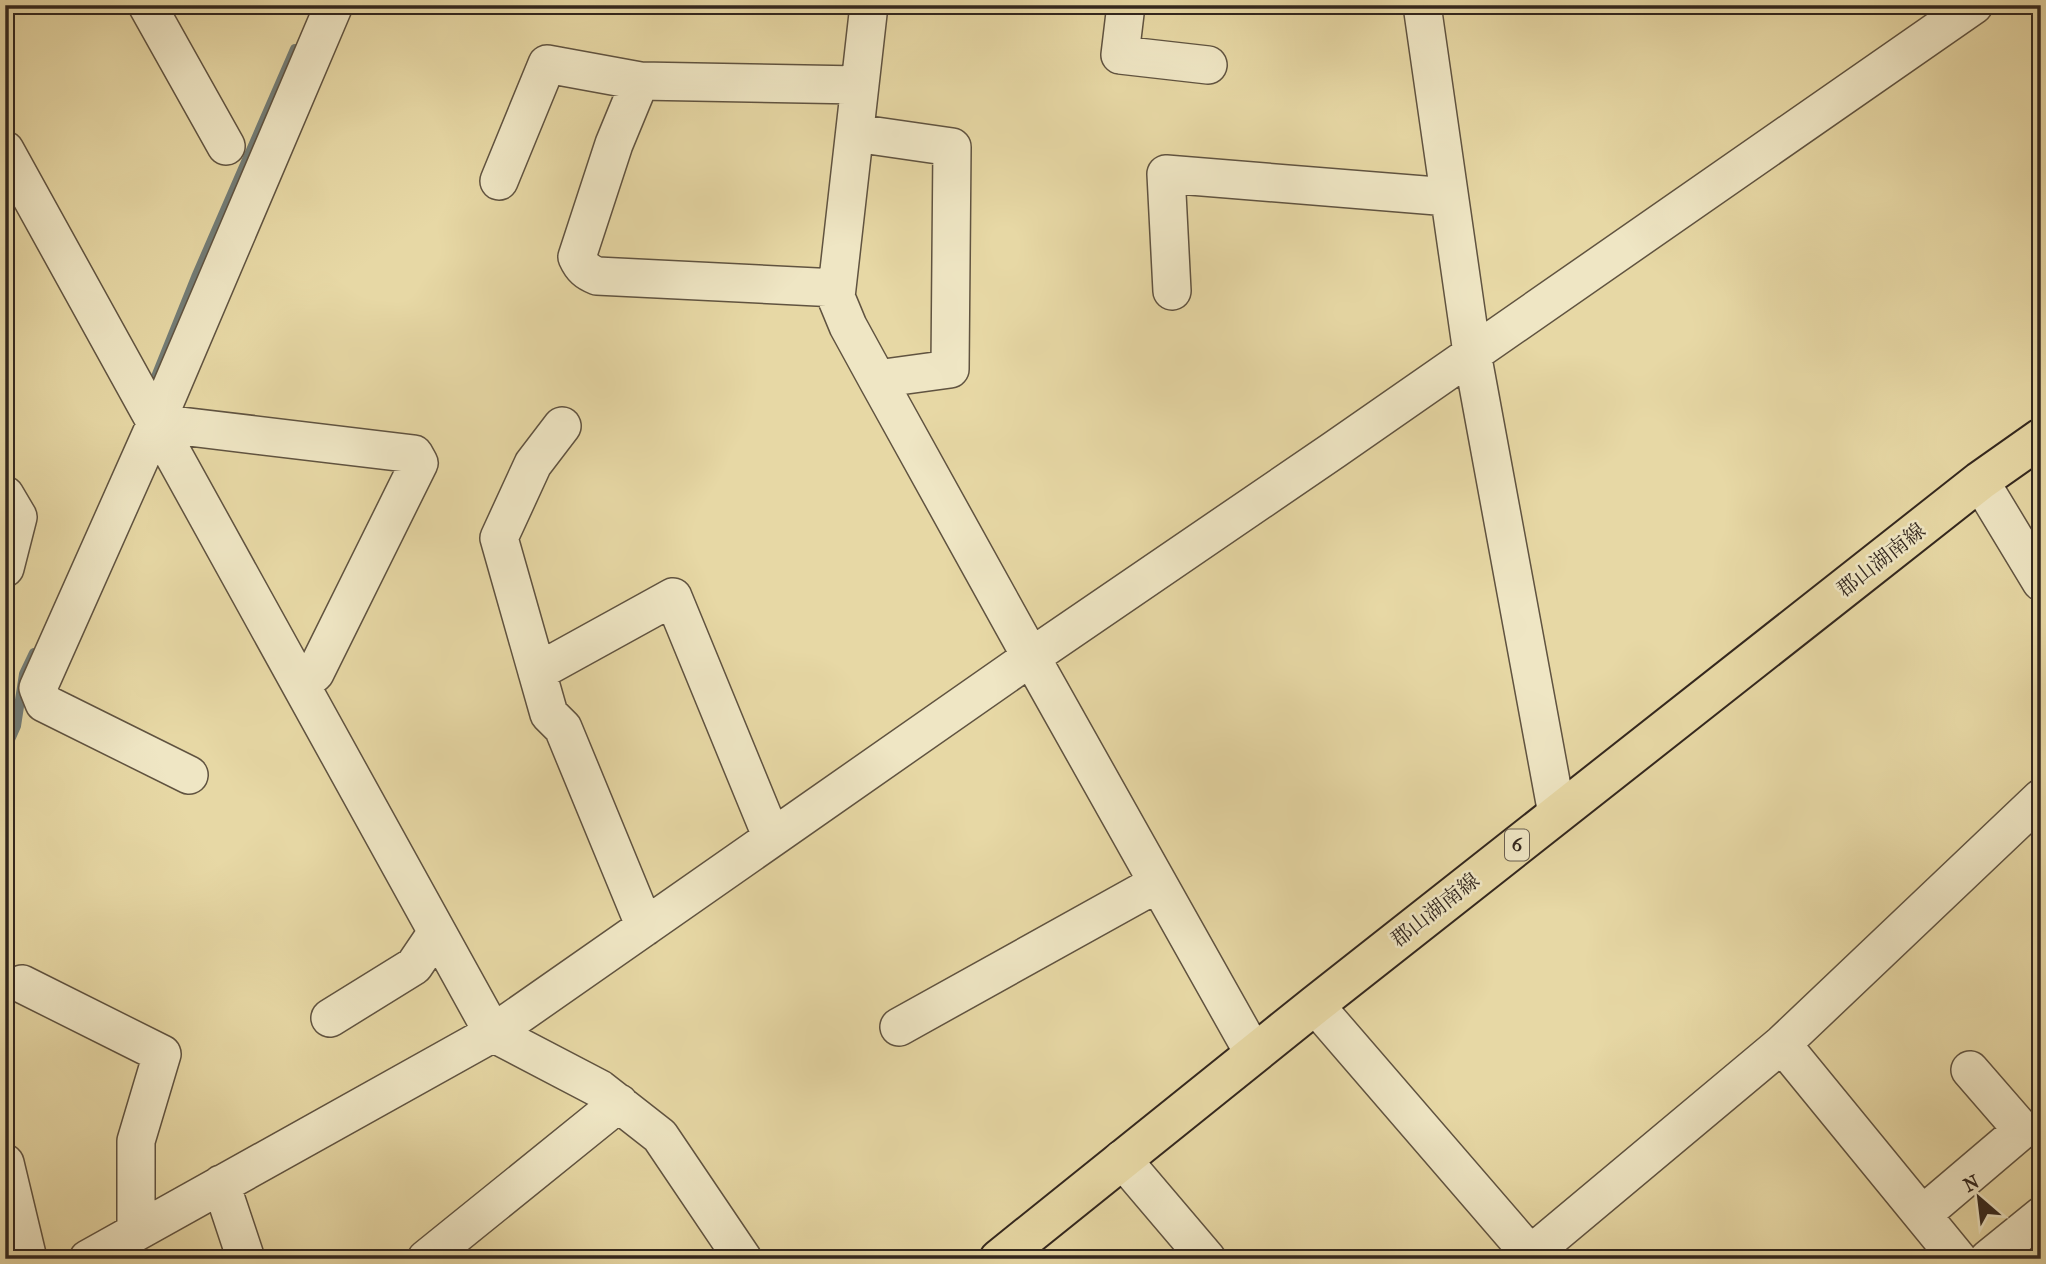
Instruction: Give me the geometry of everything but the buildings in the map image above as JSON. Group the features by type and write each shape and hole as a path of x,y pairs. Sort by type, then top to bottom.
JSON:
{"main road":[{"name":"郡山湖南線","path":"999,1259 1557,814 1980,481 2041,438"}],"street":[{"path":"148,5 226,146"},
{"path":"189,775 44,703 38,688 156,423 334,5"},
{"path":"869,5 836,297 848,326 877,379 1254,1054"},
{"path":"1126,5 1120,55 1208,65"},
{"path":"1422,5 1472,353 1557,814"},
{"path":"88,1259 493,1033 1031,657 1335,450 1974,5"},
{"path":"499,181 547,65 640,81 860,85"},
{"path":"640,81 614,144 577,257 581,265 597,276 836,288"},
{"path":"855,133 952,146 950,369 877,379"},
{"path":"5,150 493,1033 600,1088 660,1136 743,1259"},
{"path":"1172,290 1166,174 1449,197"},
{"path":"156,423 414,454 419,463 314,673 301,685"},
{"path":"562,426 533,464 499,538 549,714 563,728 645,927"},
{"path":"1980,481 2041,582"},
{"path":"5,495 18,517 5,568"},
{"path":"537,672 673,597 772,838"},
{"path":"1315,1005 1527,1256 1782,1044 2041,798"},
{"path":"900,1027 1158,883"},
{"path":"330,1018 414,967 437,932"},
{"path":"22,985 162,1054 136,1141 136,1231"},
{"path":"1782,1044 1958,1259"},
{"path":"1922,1215 2022,1130 1970,1070"},
{"path":"426,1259 619,1103"},
{"path":"1122,1160 1207,1259"},
{"path":"5,1163 28,1259"},
{"path":"221,1184 246,1259"},
{"path":"1988,1259 2041,1216"}],"waterway":[{"path":"155,379 295,49"},
{"path":"5,751 16,726 24,674 34,653"}]}
